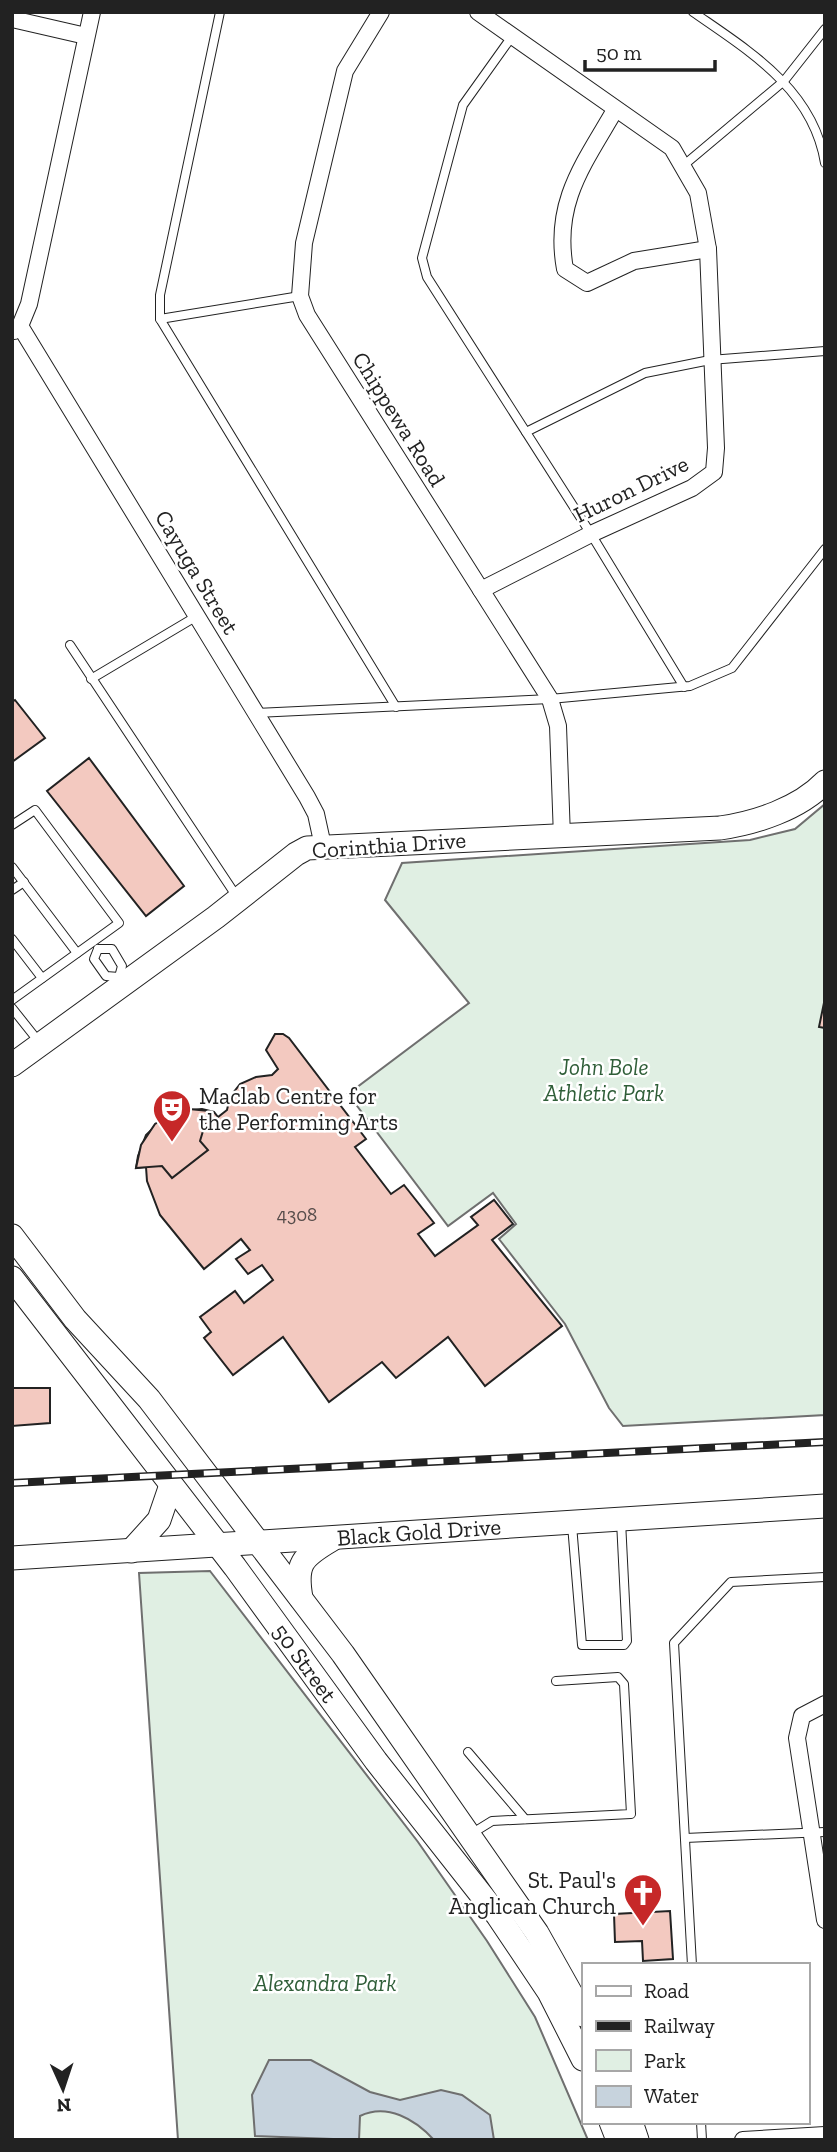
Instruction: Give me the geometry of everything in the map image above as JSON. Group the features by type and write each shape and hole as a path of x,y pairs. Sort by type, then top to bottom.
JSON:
{"main road":[{"name":"Corinthia Drive","path":"12,1065 122,981 239,899 296,854 323,846 562,837 739,825 803,799 825,782"},
{"name":"50 Street","path":"12,1236 75,1319 149,1399 260,1542 537,1933 582,2013"},
{"name":"50 Street","path":"12,1278 218,1546 376,1761 498,1916 549,1992 582,2057"},
{"path":"131,1551 159,1520 171,1485"},
{"name":"Black Gold Drive","path":"12,1558 825,1506"},
{"path":"301,1598 298,1577 302,1564 309,1553 333,1538"}],"street":[{"path":"16,329 29,304 92,12"},
{"name":"Chippewa Road","path":"382,12 345,71 304,243 300,296 307,315 550,699 558,726 562,837"},
{"name":"Huron Drive","path":"478,12 672,148 684,165 698,193 708,249 714,472 692,488 591,534 481,590"},
{"path":"12,19 86,36"},
{"path":"615,110 573,183 559,239 565,270 587,283 634,261 708,249"},
{"name":"Cayuga Street","path":"16,329 197,616 307,797 316,814 323,846"},
{"path":"818,1706 802,1716 797,1738 818,1833 825,1920"},
{"path":"743,2140 825,2135"}],"lane":[{"path":"220,12 160,295 160,318 396,707"},
{"path":"693,12 747,50 784,81 817,130 825,163"},
{"path":"684,165 784,81 825,29"},
{"path":"513,35 464,105 422,258 427,277 591,534 684,687"},
{"path":"160,318 300,296"},
{"path":"526,432 645,373 710,360 825,351"},
{"path":"256,713 550,699 684,687 709,681 732,668 825,549"},
{"path":"91,679 197,616"},
{"path":"70,645 239,899"},
{"path":"12,825 35,810 119,923 95,946 77,953 12,1000"},
{"path":"12,867 77,953"},
{"path":"12,890 23,882"},
{"path":"12,939 42,978"},
{"path":"95,946 112,949 122,966 122,981 106,976 94,959 95,946"},
{"path":"12,1008 41,1044"},
{"path":"571,1522 582,1645 585,1648 624,1645 627,1641 621,1518"},
{"path":"692,1963 674,1643 732,1581 825,1577"},
{"path":"469,1835 492,1821 631,1814 624,1684 618,1677 556,1681"},
{"path":"468,1752 525,1819"},
{"path":"685,1838 818,1833"}],"green space":[{"name":"John Bole Athletic Park","path":"825,804 825,1415 623,1426 609,1408 565,1324 499,1239 516,1224 493,1193 448,1226 348,1094 469,1003 385,900 402,863 750,840 795,829"},
{"name":"Alexandra Park","path":"210,1571 418,1842 487,1941 535,2017 588,2140 178,2140 139,1573"}],"water":[{"path":"269,2060 311,2060 370,2092 400,2100 441,2090 462,2095 490,2115 494,2140 434,2140 400,2115 380,2111 360,2116 359,2140 255,2136 252,2095"}],"building":[{"path":"15,700 45,738 12,762 12,702"},
{"path":"89,758 184,886 146,916 47,791"},
{"path":"825,998 825,1028 819,1027"},
{"path":"275,1034 283,1034 289,1038 366,1139 355,1147 391,1194 404,1185 434,1223 418,1234 435,1256 478,1225 471,1217 494,1200 513,1224 492,1240 562,1326 485,1386 448,1337 396,1378 382,1362 329,1402 283,1337 233,1375 204,1338 211,1332 200,1317 235,1291 244,1303 273,1280 262,1265 248,1274 236,1259 250,1250 241,1239 204,1269 160,1215 147,1181 146,1167 136,1168 138,1156 146,1135 166,1116 177,1111 202,1109 214,1112 218,1117 227,1110 230,1097 240,1084 256,1077 272,1075 278,1069 266,1050"},
{"name":"Maclab Centre for the Performing Arts","path":"177,1111 209,1111 200,1141 208,1150 172,1178 162,1166 136,1168 141,1145 155,1124"},
{"path":"12,1388 50,1388 50,1423 12,1426"},
{"name":"St. Paul's Anglican Church","path":"670,1911 673,1959 643,1961 642,1941 615,1942 614,1914"}],"railway":[{"path":"12,1483 825,1442"}],"place":[{"name":"Maclab Centre for the Performing Arts","path":"172,1143"},
{"name":"St. Paul's Anglican Church","path":"643,1927"}]}
